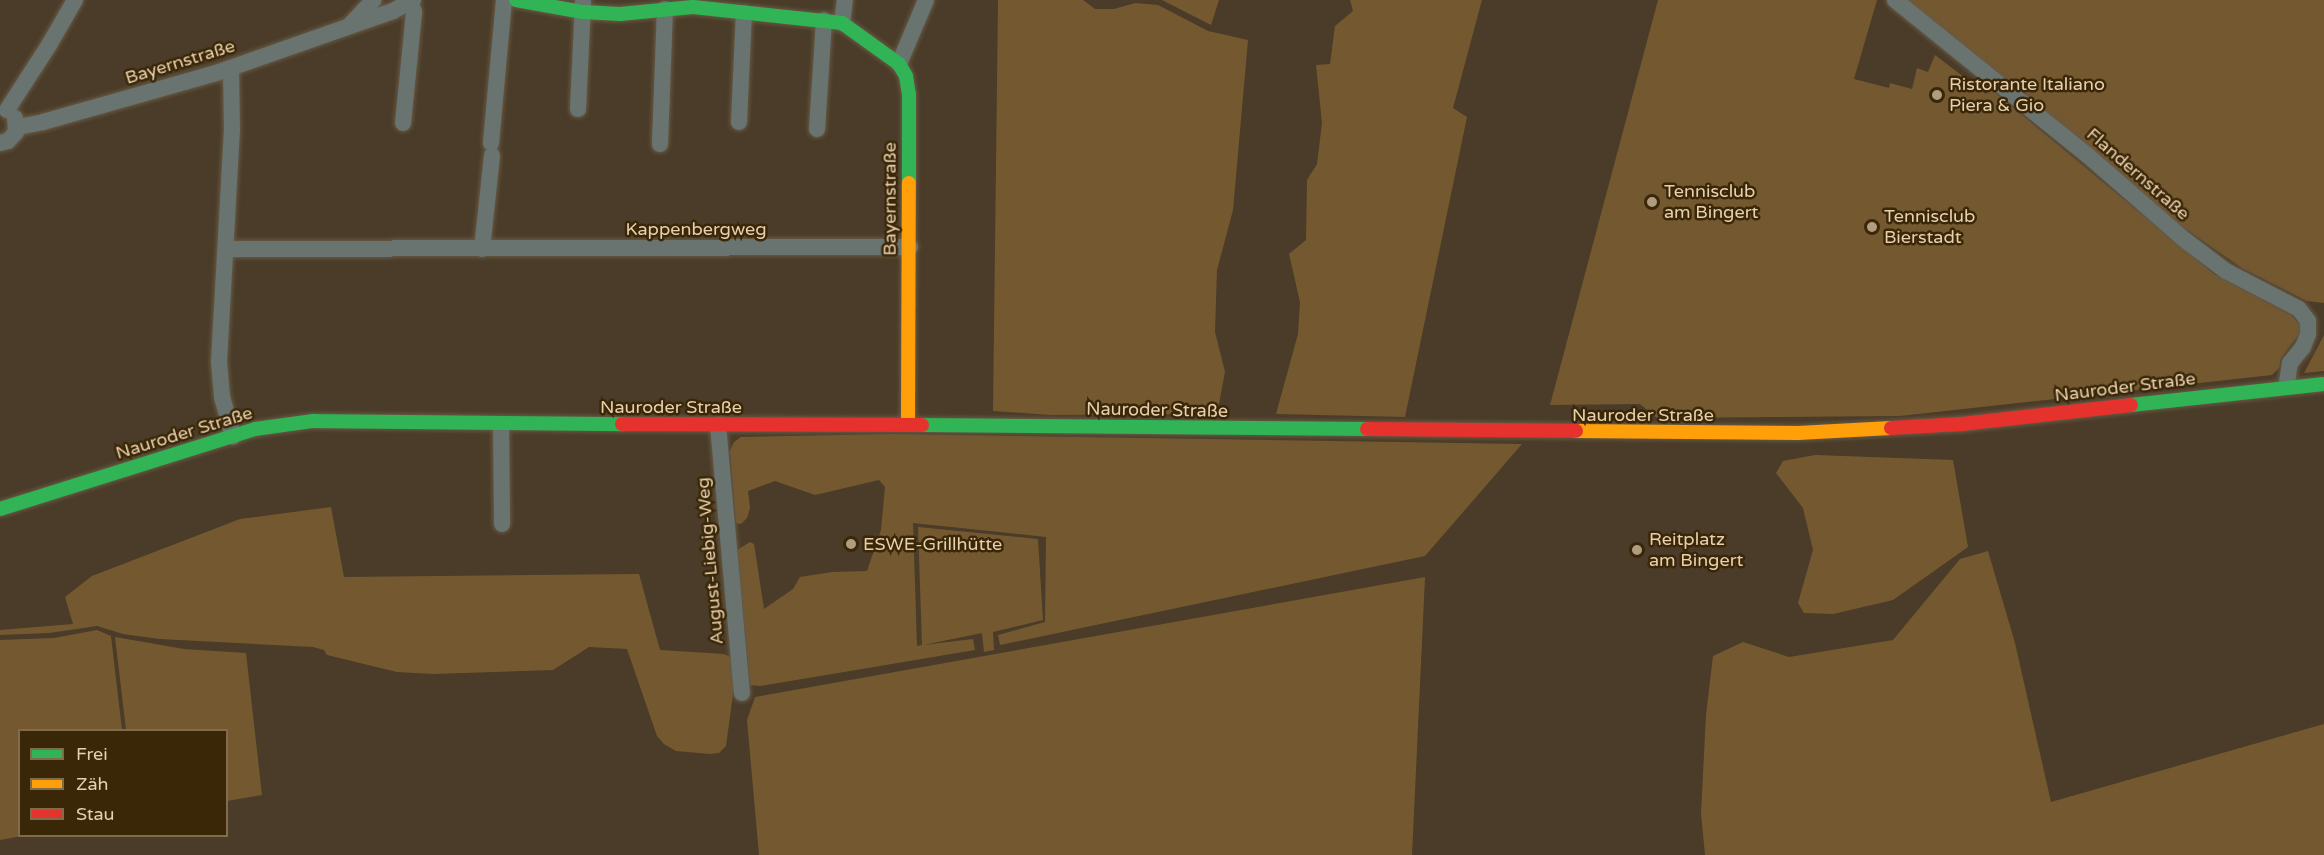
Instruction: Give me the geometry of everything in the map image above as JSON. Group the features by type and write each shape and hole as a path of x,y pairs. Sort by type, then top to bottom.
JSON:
{"main road":[{"path":"516,0 583,6 620,14 694,3 744,14 842,23 899,64"},
{"name":"Bayernstraße","path":"899,64 906,76 909,94 908,425"},
{"name":"Nauroder Straße","path":"0,509 233,436 272,426 313,421 1798,433 1962,424 2324,384"}],"street":[{"path":"0,143 13,137 18,127 15,117 3,109 49,45 75,0"},
{"name":"Bayernstraße","path":"350,25 373,0"},
{"path":"482,249 504,0"},
{"path":"842,23 845,0"},
{"path":"899,64 926,0"},
{"name":"Flandernstraße","path":"1895,0 2086,154 2185,240 2226,271 2299,309 2308,321 2308,334 2303,346 2290,363 2286,387"},
{"name":"Bayernstraße","path":"18,127 64,117 231,68 412,1 414,12 403,123"},
{"path":"578,110 583,6"},
{"path":"660,144 665,9"},
{"path":"739,122 744,14"},
{"path":"817,129 824,20"},
{"path":"231,68 232,129 220,370 222,397 233,436"},
{"name":"Kappenbergweg","path":"226,249 909,247"},
{"path":"501,424 502,524"},
{"name":"August-Liebig-Weg","path":"718,425 741,693"}],"shaded area":[{"path":"998,0 1083,0 1095,9 1114,9 1135,3 1158,5 1208,31 1248,40 1233,210 1217,270 1215,332 1225,372 1217,414 1050,415 993,411"},
{"path":"1162,0 1219,0 1211,25"},
{"path":"1350,0 1482,0 1453,108 1467,117 1405,417 1276,414 1298,334 1300,302 1289,254 1306,240 1307,180 1317,164 1322,123 1316,65 1330,64 1335,26 1353,11"},
{"path":"1658,0 1877,0 1854,79 1889,88 1890,83 1912,89 1917,68 1928,72 1935,55 1986,94 1988,87 2214,274 2291,315 2300,325 2299,334 2281,358 2279,368 2272,375 1900,416 1657,418 1640,404 1550,405"},
{"path":"1905,0 2324,0 2324,303 2307,301 2242,268 2180,225"},
{"path":"2324,335 2324,371 2304,373"},
{"path":"893,434 1522,444 1425,556 1000,645 998,635 1045,622 1046,537 913,523 917,646 922,645 918,527 1038,539 1043,620 993,632 994,650 984,652 982,633 923,645 973,639 975,650 760,686 750,685 737,550 750,542 754,544 764,609 793,589 800,577 832,572 867,571 881,530 885,487 879,480 815,495 775,481 748,491 750,508 747,518 741,524 736,523 730,451 734,442 741,437"},
{"path":"1815,455 1953,460 1968,547 1893,600 1833,614 1804,613 1798,603 1813,550 1803,508 1776,473 1783,461"},
{"path":"331,507 344,577 639,574 660,650 724,654 732,658 736,672 726,746 719,753 710,754 676,751 664,744 657,736 627,649 589,647 553,670 433,674 397,672 327,655 324,650 313,647 160,639 123,634 97,626 49,633 0,635 0,630 73,624 65,597 92,576 240,519"},
{"path":"1988,551 2015,643 2051,802 2324,724 2324,855 1705,855 1701,813 1706,715 1713,656 1743,642 1789,657 1893,640 1960,559"},
{"path":"1425,577 1412,855 759,855 747,720 755,697"},
{"path":"97,630 111,636 122,729 18,729 18,837 0,840 0,640 54,638"},
{"path":"115,637 184,649 246,653 262,795 228,801 228,729 126,729"}],"traffic: fast":[{"path":"516,0 583,12 620,14 693,7 842,23 899,64 906,76 909,94 909,183"},
{"path":"2131,405 2324,384"},
{"path":"0,509 255,429 313,421 622,424"},
{"path":"922,425 1367,429"}],"traffic: slow":[{"path":"908,425 909,183"},
{"path":"1576,431 1798,433 1891,428"}],"traffic: jam":[{"path":"1891,428 1962,424 2131,405"},
{"path":"622,424 922,425"},
{"path":"1367,429 1576,431"}],"place":[{"name":"Ristorante Italiano Piera & Gio","path":"1937,95"},
{"name":"Tennisclub am Bingert","path":"1652,202"},
{"name":"Tennisclub Bierstadt","path":"1872,227"},
{"name":"ESWE-Grillhütte","path":"851,544"},
{"name":"Reitplatz am Bingert","path":"1637,550"}]}
